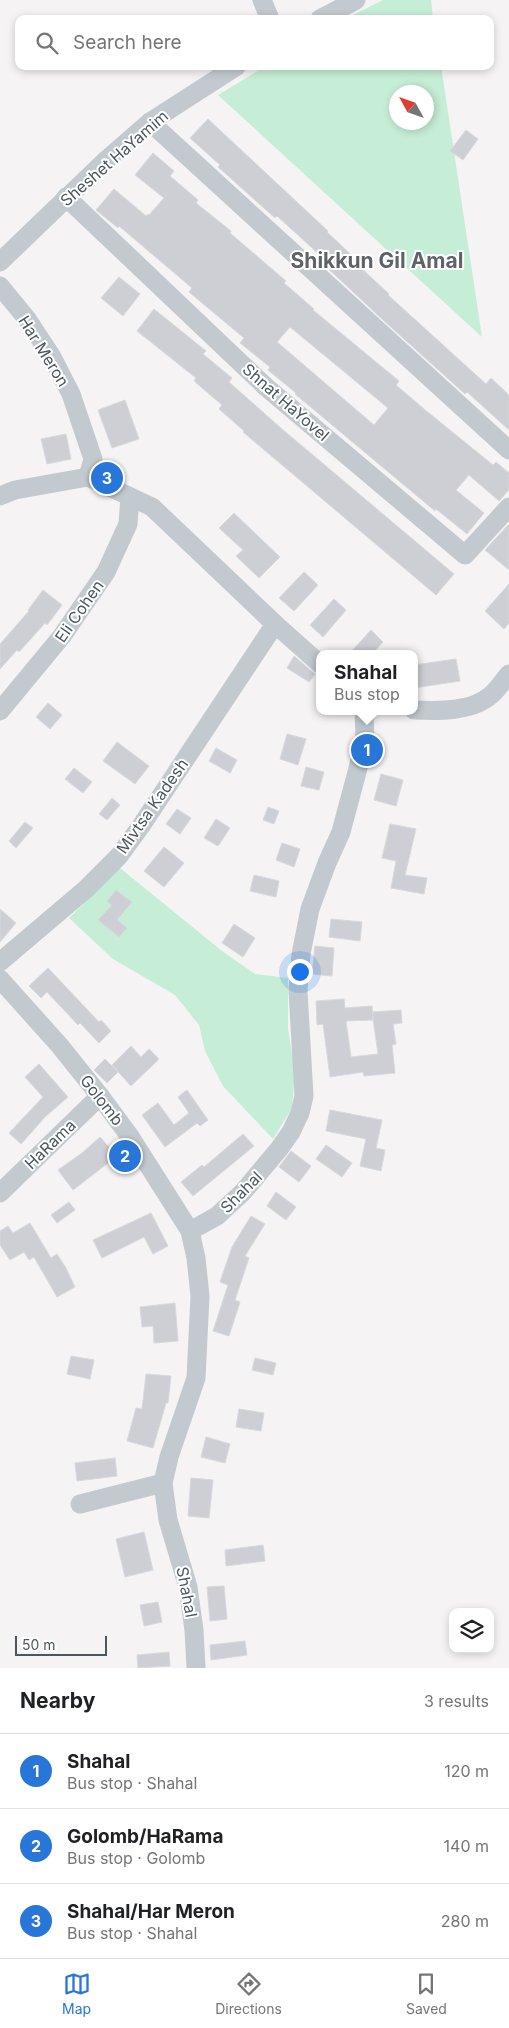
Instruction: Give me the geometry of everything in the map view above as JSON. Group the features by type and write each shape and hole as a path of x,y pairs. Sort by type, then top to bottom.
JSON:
{"street":[{"path":"262,0 268,15"},
{"path":"328,15 356,0"},
{"name":"Sheshet HaYamim","path":"0,262 66,197 150,122 231,70"},
{"path":"150,122 509,450"},
{"name":"Shnat HaYovel","path":"66,197 266,387 465,555 509,507"},
{"name":"Har Meron","path":"0,286 32,326 52,357 71,394 93,459 88,477"},
{"path":"0,496 15,490 88,477 152,508 316,660"},
{"name":"Eli Cohen","path":"0,711 62,636 106,572 128,524 130,497"},
{"name":"Mivtsa Kadesh","path":"0,962 86,889 119,856 141,826 275,624"},
{"path":"418,710 428,711 472,706 491,696 509,674"},
{"name":"Shahal","path":"196,1668 194,1630 188,1587 168,1520 163,1484 169,1457 196,1378 200,1296 196,1258 190,1231 217,1216 243,1192 279,1149 291,1132 300,1114 304,1096 298,991 301,954 310,909 327,862 341,832 358,772 365,739 364,715"},
{"name":"Golomb","path":"0,979 60,1046 132,1138 190,1231"},
{"name":"HaRama","path":"0,1192 100,1096"},
{"path":"80,1504 163,1484"}],"green space":[{"path":"383,0 431,0 433,15 353,15"},
{"path":"259,70 442,70 482,337 218,95"},
{"path":"120,868 222,951 255,974 288,978 288,1028 295,1074 292,1108 273,1139 223,1086 205,1051 199,1025 175,995 113,959 69,918"}],"building":[{"path":"208,119 328,231 388,295 486,384 491,378 509,395 509,430 467,392 465,394 383,320 319,260 322,257 277,216 275,218 218,167 220,165 190,138"},
{"path":"466,130 478,139 463,160 450,151"},
{"path":"153,153 174,171 170,176 198,200 196,203 231,231 230,233 286,281 284,283 313,310 399,381 396,385 493,465 496,462 509,473 509,490 499,501 469,475 456,490 484,513 467,534 436,509 435,511 295,394 268,370 270,367 240,343 244,338 189,292 192,288 119,226 118,228 96,210 114,189 146,216 149,215 164,198 135,175","holes":["290,327 388,408 374,425 277,342"]},
{"path":"119,277 140,294 123,316 101,298"},
{"path":"154,309 206,351 203,354 232,378 229,382 282,429 454,574 436,595 243,432 219,409 222,405 194,381 196,378 137,331"},
{"path":"125,400 139,439 112,448 98,410"},
{"path":"66,434 71,459 47,464 41,439"},
{"path":"234,513 280,557 259,578 236,556 243,550 219,528"},
{"path":"509,524 509,570 485,550"},
{"path":"304,572 318,585 294,611 279,598"},
{"path":"509,584 509,623 504,629 485,611"},
{"path":"43,590 62,605 47,625 45,623 19,652 17,650 0,669 0,644 29,611"},
{"path":"334,599 346,610 323,637 310,625"},
{"path":"371,630 383,642 376,650 353,650"},
{"path":"294,656 315,674 309,682 287,668"},
{"path":"456,659 460,681 418,687 418,664"},
{"path":"48,703 62,715 50,729 36,717"},
{"path":"287,734 306,739 298,765 280,759"},
{"path":"117,742 149,766 135,784 103,761"},
{"path":"216,748 237,760 230,773 209,761"},
{"path":"306,767 324,772 319,790 301,786"},
{"path":"74,768 92,782 83,793 65,779"},
{"path":"381,774 403,780 396,806 374,800"},
{"path":"112,798 120,805 107,820 99,814"},
{"path":"268,807 279,811 274,824 263,820"},
{"path":"177,809 191,818 180,834 166,824"},
{"path":"216,819 230,828 218,846 204,838"},
{"path":"25,822 33,828 16,848 9,841"},
{"path":"390,824 416,829 405,875 427,878 424,894 391,888 396,861 382,858"},
{"path":"282,843 300,849 294,867 276,860"},
{"path":"164,847 184,863 164,887 144,871"},
{"path":"254,875 279,881 276,897 250,891"},
{"path":"116,890 132,902 117,920 127,928 119,937 98,920 112,905 107,901"},
{"path":"0,909 16,923 0,942"},
{"path":"331,919 362,922 360,941 329,937"},
{"path":"234,924 255,938 243,957 222,943"},
{"path":"315,946 334,948 332,976 312,974"},
{"path":"48,968 99,1022 101,1020 111,1031 99,1043 80,1023 78,1025 47,992 41,998 29,986"},
{"path":"344,999 345,1008 372,1006 372,1012 401,1010 402,1023 393,1024 396,1044 392,1045 395,1073 364,1076 363,1072 330,1077 323,1024 317,1025 316,1001","holes":["373,1018 378,1054 351,1057 346,1021 373,1020"]},
{"path":"131,1046 141,1057 149,1049 159,1059 131,1086 112,1065"},
{"path":"105,1059 118,1072 107,1083 94,1070"},
{"path":"39,1064 68,1097 45,1117 21,1144 9,1133 43,1097 25,1077"},
{"path":"187,1090 208,1120 200,1126 197,1123 165,1147 142,1115 158,1103 174,1125 189,1113 178,1097"},
{"path":"330,1110 382,1120 376,1148 385,1150 381,1171 360,1166 366,1139 326,1131"},
{"path":"243,1134 254,1146 193,1196 181,1182 202,1165 204,1167"},
{"path":"100,1137 117,1156 73,1190 58,1170"},
{"path":"326,1145 352,1163 342,1177 316,1159"},
{"path":"291,1151 311,1166 299,1182 279,1167"},
{"path":"276,1192 296,1207 286,1220 267,1206"},
{"path":"69,1202 75,1210 57,1223 51,1215"},
{"path":"151,1213 168,1246 153,1254 144,1237 102,1258 93,1240"},
{"path":"251,1216 265,1224 245,1256 249,1258 235,1300 240,1302 229,1336 213,1331 228,1285 220,1282 232,1247"},
{"path":"30,1223 51,1258 57,1254 75,1287 57,1297 34,1257 29,1260 24,1252 10,1260 0,1245 0,1231 8,1226 13,1233"},
{"path":"175,1303 178,1341 154,1343 153,1326 142,1327 140,1307"},
{"path":"71,1356 94,1360 90,1379 67,1374"},
{"path":"255,1358 276,1363 273,1375 252,1370"},
{"path":"146,1374 171,1376 168,1403 166,1403 153,1448 127,1441 136,1408 142,1409"},
{"path":"239,1409 264,1413 261,1431 236,1427"},
{"path":"206,1437 230,1444 225,1463 201,1457"},
{"path":"115,1458 117,1476 77,1481 75,1463"},
{"path":"191,1478 213,1480 209,1518 188,1516"},
{"path":"144,1532 153,1570 125,1577 116,1539"},
{"path":"263,1545 265,1561 226,1566 225,1550"},
{"path":"224,1586 227,1619 210,1621 207,1587"},
{"path":"158,1602 162,1622 144,1626 140,1605"},
{"path":"245,1641 247,1655 211,1660 210,1645"},
{"path":"169,1652 170,1666 138,1668 137,1655"}],"place":[{"name":"Shahal/Har Meron","path":"107,478"},
{"name":"Shahal","path":"367,750"},
{"name":"Golomb/HaRama","path":"125,1156"}],"district":[{"name":"Shikkun Gil Amal","path":"377,260"}]}
